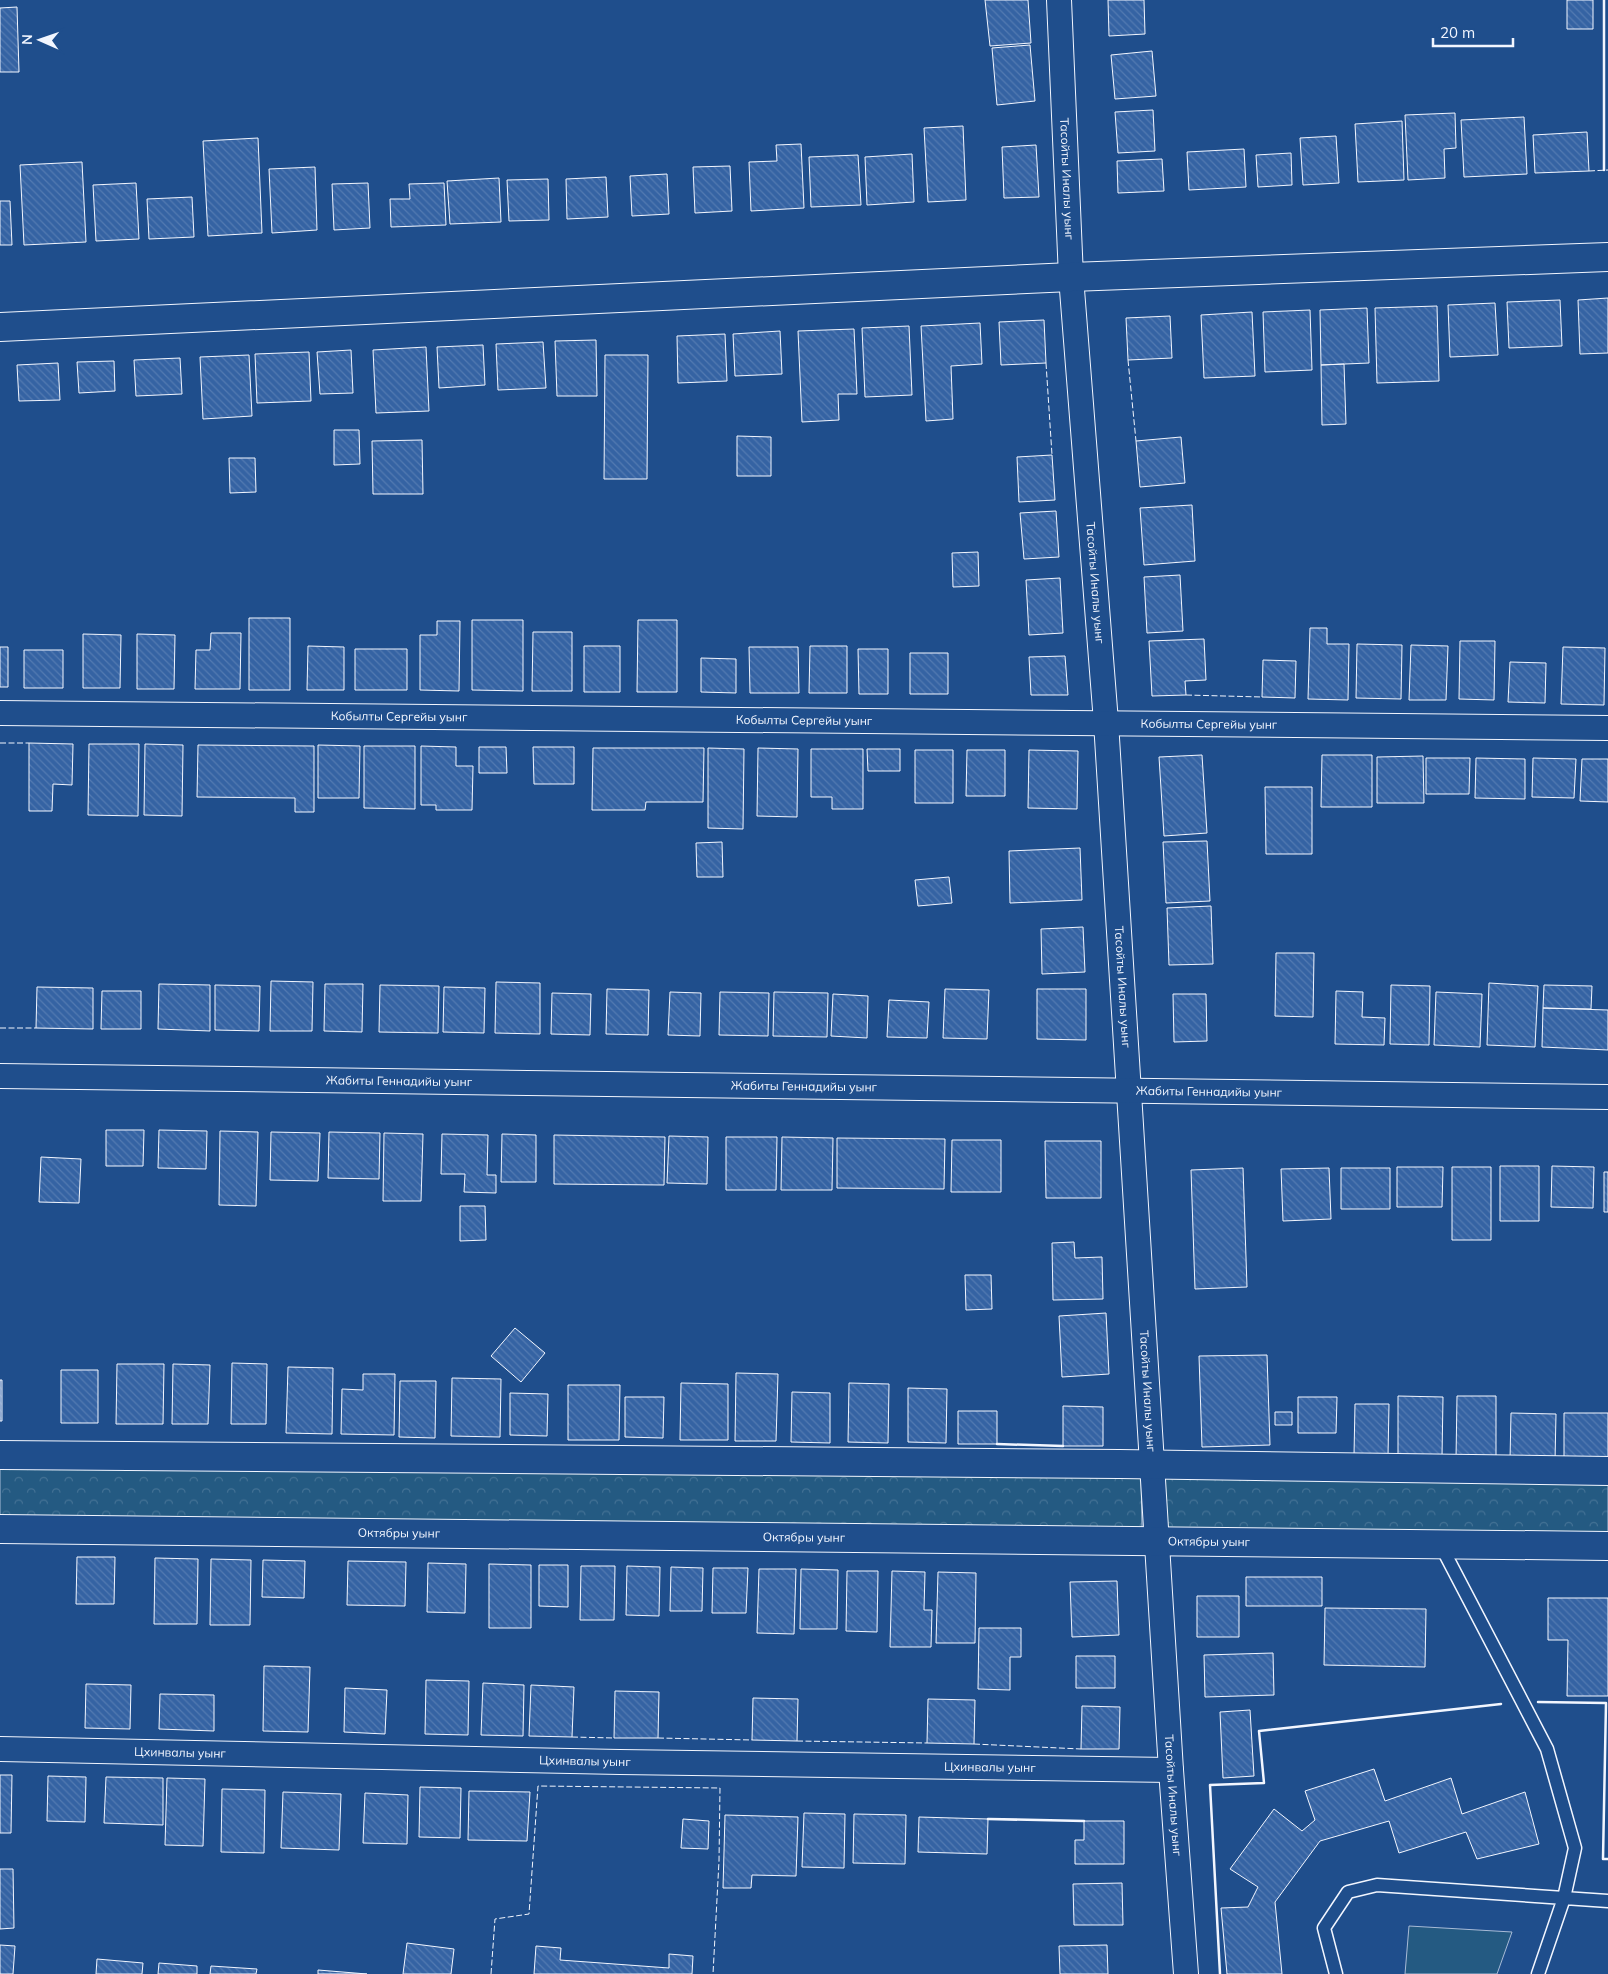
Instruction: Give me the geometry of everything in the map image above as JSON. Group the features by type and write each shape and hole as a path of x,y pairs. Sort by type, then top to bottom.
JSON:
{"street":[{"name":"Тасойты Иналы уынг","path":"1059,0 1070,277 1106,722 1156,1541 1186,1974"},
{"path":"0,327 1070,277 1608,257"},
{"name":"Кобылты Сергейы уынг","path":"0,713 1608,728"},
{"name":"Жабиты Геннадийы уынг","path":"0,1076 1608,1097"},
{"path":"0,1455 1152,1464 1608,1470"},
{"name":"Октябры уынг","path":"0,1529 1608,1546"},
{"name":"Цхинвалы уынг","path":"0,1749 610,1762 1171,1770"}],"lane":[{"path":"1440,1544 1547,1749 1575,1848 1564,1898 1538,1974"},
{"path":"1336,1974 1324,1928 1348,1892 1377,1885 1608,1901"}],"green space":[{"path":"0,1464 1141,1478 1142,1527 1136,1532 0,1517"},
{"path":"1169,1475 1608,1481 1608,1537 1172,1532 1166,1527 1164,1480"},
{"path":"1409,1926 1512,1932 1497,1974 1405,1974"}],"building":[{"path":"985,0 1028,0 1031,43 990,46"},
{"path":"1108,0 1144,0 1145,34 1109,36"},
{"path":"1567,0 1593,0 1593,29 1567,29"},
{"path":"17,7 19,72 0,72 0,8"},
{"path":"1030,45 1035,101 997,105 992,48"},
{"path":"1152,51 1156,96 1115,99 1111,55"},
{"path":"1153,110 1155,151 1118,153 1115,112"},
{"path":"1455,113 1456,148 1444,149 1445,178 1408,180 1405,115"},
{"path":"1524,117 1527,174 1464,177 1461,120"},
{"path":"1402,121 1404,180 1358,182 1355,124"},
{"path":"963,126 966,200 928,202 924,128"},
{"path":"1587,132 1589,171 1535,173 1533,135"},
{"path":"1336,136 1339,183 1303,185 1300,138"},
{"path":"258,138 262,233 208,236 203,141"},
{"path":"801,144 804,208 751,211 749,162 777,161 776,145"},
{"path":"1036,145 1039,197 1004,198 1002,147"},
{"path":"1244,149 1246,187 1189,190 1187,152"},
{"path":"1291,153 1292,185 1258,187 1256,155"},
{"path":"912,154 914,202 867,205 865,157"},
{"path":"858,155 861,205 811,207 809,157"},
{"path":"1162,159 1164,191 1118,193 1117,161"},
{"path":"82,162 86,242 24,245 20,165"},
{"path":"730,166 732,211 695,213 693,167"},
{"path":"315,167 317,230 272,233 269,169"},
{"path":"667,174 669,214 632,216 630,176"},
{"path":"606,177 608,217 567,219 566,179"},
{"path":"499,178 501,222 450,224 447,181"},
{"path":"548,179 549,220 509,221 507,180"},
{"path":"136,183 139,239 96,241 93,185"},
{"path":"368,183 370,228 334,230 332,184"},
{"path":"444,183 446,225 391,227 390,199 410,199 409,184"},
{"path":"192,197 194,237 149,239 147,199"},
{"path":"0,201 10,201 12,245 0,245"},
{"path":"1608,298 1608,353 1580,354 1578,300"},
{"path":"1560,300 1562,346 1509,348 1507,302"},
{"path":"1495,303 1498,355 1450,357 1448,305"},
{"path":"1437,306 1439,381 1377,383 1375,308"},
{"path":"1367,308 1369,363 1321,365 1320,310"},
{"path":"1310,310 1312,370 1265,372 1263,312"},
{"path":"1252,312 1255,376 1204,378 1201,315"},
{"path":"1170,316 1172,358 1128,360 1126,318"},
{"path":"1044,320 1046,363 1001,365 999,322"},
{"path":"980,323 982,364 951,366 953,419 926,421 921,326"},
{"path":"909,326 912,395 865,397 862,328"},
{"path":"854,329 857,394 838,394 839,420 802,422 798,331"},
{"path":"780,331 782,374 735,376 733,334"},
{"path":"725,334 727,381 678,383 677,336"},
{"path":"596,340 597,396 557,396 555,341"},
{"path":"543,342 546,388 498,390 496,344"},
{"path":"483,345 485,385 439,388 437,347"},
{"path":"426,347 429,411 376,413 373,350"},
{"path":"351,350 353,393 320,394 317,352"},
{"path":"309,352 311,401 257,403 255,354"},
{"path":"249,355 252,416 203,419 200,357"},
{"path":"605,355 648,355 647,479 604,479"},
{"path":"180,358 182,394 136,396 134,360"},
{"path":"114,361 115,391 79,393 77,362"},
{"path":"58,363 60,400 19,401 17,365"},
{"path":"1344,364 1346,424 1322,425 1321,365"},
{"path":"334,430 359,430 360,464 334,465"},
{"path":"737,436 771,437 771,476 737,476"},
{"path":"1181,437 1185,483 1140,487 1136,441"},
{"path":"422,440 423,494 373,494 372,441"},
{"path":"1052,455 1055,500 1019,502 1017,457"},
{"path":"229,458 255,458 256,492 230,493"},
{"path":"1192,505 1195,561 1144,565 1140,508"},
{"path":"1056,511 1059,557 1024,559 1020,513"},
{"path":"978,552 979,586 953,587 952,553"},
{"path":"1180,575 1183,631 1147,633 1144,577"},
{"path":"1060,578 1063,633 1029,635 1026,580"},
{"path":"249,618 290,618 290,690 249,690"},
{"path":"472,620 523,620 523,691 472,690"},
{"path":"638,620 677,620 677,692 637,692"},
{"path":"437,621 460,621 459,691 420,690 420,635 437,635"},
{"path":"1310,628 1327,628 1327,644 1349,644 1348,700 1308,699"},
{"path":"533,632 572,632 572,691 532,691"},
{"path":"211,633 241,633 240,689 195,689 196,650 210,650"},
{"path":"83,634 121,635 120,688 83,688"},
{"path":"137,634 175,635 174,689 137,689"},
{"path":"1204,639 1206,680 1185,681 1186,695 1152,696 1149,641"},
{"path":"1460,641 1495,641 1494,700 1459,699"},
{"path":"1357,644 1402,645 1401,699 1356,698"},
{"path":"1411,645 1448,646 1446,700 1409,700"},
{"path":"308,646 344,647 344,690 307,690"},
{"path":"584,646 620,646 620,692 584,692"},
{"path":"810,646 847,646 847,693 809,693"},
{"path":"0,647 8,647 8,687 0,687"},
{"path":"749,647 798,647 799,693 750,693"},
{"path":"1563,647 1605,648 1604,705 1561,704"},
{"path":"355,649 407,649 407,690 355,690"},
{"path":"858,649 888,649 888,694 859,694"},
{"path":"24,650 63,650 63,688 24,688"},
{"path":"910,653 948,653 948,694 910,694"},
{"path":"1065,656 1068,695 1031,695 1029,657"},
{"path":"701,658 736,659 736,693 701,692"},
{"path":"1263,660 1296,661 1295,698 1262,697"},
{"path":"1510,662 1546,663 1545,703 1508,702"},
{"path":"29,743 73,744 72,785 53,784 52,811 29,811"},
{"path":"89,744 139,744 138,816 88,815"},
{"path":"145,744 183,745 182,816 144,815"},
{"path":"198,745 314,746 314,812 295,812 295,798 197,797"},
{"path":"318,745 360,746 359,798 318,798"},
{"path":"364,746 415,746 415,809 364,808"},
{"path":"421,746 456,747 456,766 473,766 472,810 436,810 436,805 421,805"},
{"path":"479,747 506,747 507,773 479,773"},
{"path":"533,747 574,747 574,784 534,784"},
{"path":"593,748 704,748 703,802 646,802 645,810 592,810"},
{"path":"708,748 744,749 743,829 708,828"},
{"path":"758,748 798,749 797,817 757,816"},
{"path":"811,749 863,749 863,809 832,809 832,797 811,797"},
{"path":"867,749 900,749 900,771 868,771"},
{"path":"915,750 953,750 953,803 915,803"},
{"path":"967,750 1005,750 1005,796 966,796"},
{"path":"1029,750 1078,751 1077,809 1028,808"},
{"path":"1202,755 1207,833 1164,836 1159,757"},
{"path":"1322,755 1372,755 1372,807 1321,807"},
{"path":"1423,756 1424,803 1377,803 1377,757"},
{"path":"1426,758 1470,758 1469,794 1426,794"},
{"path":"1476,758 1525,759 1525,799 1475,798"},
{"path":"1533,758 1576,759 1574,798 1532,797"},
{"path":"1582,759 1608,759 1608,802 1580,801"},
{"path":"1265,787 1312,787 1312,854 1266,854"},
{"path":"1207,841 1210,901 1166,903 1163,842"},
{"path":"722,842 723,877 697,877 696,843"},
{"path":"1080,848 1082,900 1010,903 1009,851"},
{"path":"949,877 952,903 918,906 915,880"},
{"path":"1211,906 1213,964 1169,965 1167,908"},
{"path":"1083,927 1085,972 1042,974 1041,929"},
{"path":"1276,953 1314,953 1313,1017 1275,1016"},
{"path":"271,981 313,982 312,1031 270,1031"},
{"path":"496,982 540,983 540,1034 495,1033"},
{"path":"1489,983 1538,986 1535,1047 1487,1045"},
{"path":"159,984 210,985 210,1031 158,1029"},
{"path":"325,984 363,984 362,1032 324,1031"},
{"path":"215,985 260,986 259,1031 215,1030"},
{"path":"380,985 439,986 438,1033 379,1032"},
{"path":"1391,985 1430,986 1429,1045 1390,1044"},
{"path":"1544,985 1592,986 1591,1009 1543,1008"},
{"path":"37,987 93,988 93,1029 36,1028"},
{"path":"444,987 485,988 484,1033 443,1032"},
{"path":"607,989 649,990 648,1035 606,1034"},
{"path":"945,989 989,990 987,1039 943,1038"},
{"path":"1037,989 1086,989 1086,1040 1037,1039"},
{"path":"102,991 141,991 141,1029 101,1029"},
{"path":"1336,991 1363,992 1362,1017 1385,1018 1384,1045 1335,1044"},
{"path":"670,992 701,993 700,1036 668,1035"},
{"path":"720,992 769,993 768,1036 719,1035"},
{"path":"774,992 828,993 827,1037 773,1036"},
{"path":"1436,992 1482,994 1480,1047 1434,1045"},
{"path":"552,993 591,994 590,1035 551,1034"},
{"path":"833,994 868,996 867,1038 831,1036"},
{"path":"1173,994 1206,994 1207,1041 1174,1042"},
{"path":"889,1000 929,1002 927,1038 887,1037"},
{"path":"1543,1008 1608,1010 1608,1050 1542,1047"},
{"path":"106,1130 144,1130 143,1166 106,1166"},
{"path":"159,1130 207,1131 206,1169 158,1168"},
{"path":"220,1131 258,1132 256,1206 219,1205"},
{"path":"271,1132 320,1133 318,1181 270,1180"},
{"path":"329,1132 380,1133 379,1179 328,1178"},
{"path":"384,1133 423,1134 421,1201 383,1201"},
{"path":"442,1134 488,1135 487,1175 496,1175 496,1193 464,1192 465,1174 441,1174"},
{"path":"502,1134 536,1135 536,1182 501,1182"},
{"path":"554,1135 665,1137 664,1185 554,1184"},
{"path":"669,1136 708,1137 707,1184 667,1183"},
{"path":"726,1137 777,1137 776,1190 726,1190"},
{"path":"782,1137 833,1138 832,1190 781,1190"},
{"path":"837,1138 945,1139 944,1189 837,1188"},
{"path":"952,1140 1001,1140 1001,1192 951,1192"},
{"path":"1045,1141 1101,1141 1101,1198 1046,1198"},
{"path":"41,1157 81,1159 79,1203 39,1202"},
{"path":"1500,1166 1539,1166 1539,1221 1500,1221"},
{"path":"1552,1166 1594,1167 1593,1208 1551,1207"},
{"path":"1397,1167 1443,1167 1442,1207 1397,1207"},
{"path":"1452,1167 1491,1167 1491,1240 1452,1240"},
{"path":"1243,1168 1247,1287 1195,1289 1191,1170"},
{"path":"1329,1168 1331,1219 1283,1221 1281,1169"},
{"path":"1341,1168 1390,1168 1390,1209 1341,1209"},
{"path":"1604,1172 1608,1172 1608,1212 1604,1212"},
{"path":"460,1206 485,1206 486,1240 460,1241"},
{"path":"1074,1242 1075,1258 1102,1257 1103,1299 1053,1300 1052,1243"},
{"path":"965,1275 991,1275 992,1309 966,1310"},
{"path":"1106,1313 1109,1374 1062,1377 1059,1316"},
{"path":"515,1328 545,1353 521,1382 491,1356"},
{"path":"1267,1355 1270,1445 1202,1447 1199,1356"},
{"path":"232,1363 267,1364 266,1424 231,1424"},
{"path":"117,1364 164,1364 163,1424 116,1424"},
{"path":"173,1364 210,1365 208,1424 172,1424"},
{"path":"288,1367 333,1368 332,1434 286,1433"},
{"path":"61,1370 98,1370 98,1423 61,1423"},
{"path":"736,1373 778,1374 776,1441 735,1441"},
{"path":"363,1374 395,1374 394,1435 341,1434 342,1389 363,1390"},
{"path":"452,1378 501,1379 500,1437 451,1436"},
{"path":"0,1380 2,1380 2,1421 0,1421"},
{"path":"400,1381 436,1381 435,1438 399,1437"},
{"path":"681,1383 728,1384 728,1440 680,1440"},
{"path":"849,1383 889,1384 888,1443 848,1442"},
{"path":"568,1385 620,1385 619,1440 568,1440"},
{"path":"908,1388 947,1389 946,1443 908,1442"},
{"path":"792,1392 830,1393 830,1443 791,1442"},
{"path":"510,1393 548,1394 547,1436 510,1435"},
{"path":"1398,1396 1443,1397 1442,1457 1398,1457"},
{"path":"1457,1396 1496,1396 1496,1460 1456,1459"},
{"path":"625,1397 664,1397 663,1438 625,1437"},
{"path":"1298,1397 1337,1397 1336,1433 1298,1433"},
{"path":"1355,1404 1389,1404 1388,1456 1354,1455"},
{"path":"1063,1406 1103,1407 1103,1446 1063,1446"},
{"path":"958,1411 997,1411 997,1444 958,1444"},
{"path":"1275,1412 1292,1412 1292,1425 1275,1425"},
{"path":"1511,1413 1556,1414 1555,1461 1510,1460"},
{"path":"1564,1413 1608,1413 1608,1461 1564,1460"},
{"path":"77,1557 115,1557 114,1604 76,1604"},
{"path":"155,1558 198,1559 197,1624 154,1624"},
{"path":"211,1559 251,1560 250,1625 210,1625"},
{"path":"263,1560 305,1561 304,1598 262,1597"},
{"path":"348,1561 406,1562 405,1606 347,1605"},
{"path":"428,1563 466,1564 465,1613 427,1612"},
{"path":"489,1564 531,1565 531,1628 489,1628"},
{"path":"539,1565 568,1565 568,1607 539,1606"},
{"path":"581,1566 615,1566 614,1620 580,1620"},
{"path":"627,1566 660,1567 659,1616 626,1615"},
{"path":"671,1567 703,1568 702,1611 670,1611"},
{"path":"713,1568 748,1568 746,1613 712,1613"},
{"path":"759,1569 796,1569 794,1634 757,1633"},
{"path":"801,1569 838,1570 837,1629 800,1629"},
{"path":"847,1571 878,1571 877,1632 846,1631"},
{"path":"892,1571 925,1572 924,1610 932,1610 931,1647 890,1647"},
{"path":"938,1572 976,1573 975,1643 936,1643"},
{"path":"1246,1577 1322,1577 1322,1606 1246,1606"},
{"path":"1117,1581 1119,1635 1072,1637 1070,1582"},
{"path":"1197,1596 1239,1596 1239,1637 1197,1637"},
{"path":"1548,1598 1608,1598 1608,1696 1567,1696 1568,1640 1548,1640"},
{"path":"1325,1608 1426,1609 1425,1667 1324,1665"},
{"path":"979,1628 1021,1628 1021,1657 1010,1657 1010,1690 978,1689"},
{"path":"1273,1653 1274,1695 1205,1697 1204,1655"},
{"path":"1076,1656 1115,1656 1115,1688 1076,1688"},
{"path":"264,1666 310,1667 308,1732 263,1731"},
{"path":"426,1680 469,1681 468,1735 425,1734"},
{"path":"483,1683 524,1685 523,1736 481,1735"},
{"path":"86,1684 131,1685 130,1729 85,1728"},
{"path":"531,1685 574,1687 572,1737 529,1736"},
{"path":"345,1688 387,1690 385,1734 344,1732"},
{"path":"615,1691 659,1692 658,1738 614,1738"},
{"path":"160,1694 214,1695 214,1731 159,1729"},
{"path":"753,1698 798,1699 797,1741 752,1740"},
{"path":"928,1699 975,1700 974,1744 927,1743"},
{"path":"1082,1706 1120,1707 1119,1749 1081,1749"},
{"path":"1250,1710 1254,1776 1223,1778 1220,1712"},
{"path":"1374,1769 1385,1801 1451,1778 1462,1814 1525,1792 1539,1844 1477,1859 1466,1832 1399,1853 1389,1821 1320,1841 1275,1902 1282,1974 1227,1974 1221,1908 1248,1907 1258,1887 1230,1869 1274,1809 1302,1831 1315,1820 1305,1791"},
{"path":"0,1775 12,1775 11,1833 0,1833"},
{"path":"48,1776 86,1777 85,1822 47,1821"},
{"path":"106,1777 163,1778 163,1825 104,1823"},
{"path":"167,1778 205,1779 203,1846 165,1845"},
{"path":"420,1787 461,1788 460,1838 419,1837"},
{"path":"222,1789 265,1790 264,1853 221,1852"},
{"path":"469,1791 530,1792 527,1841 468,1840"},
{"path":"283,1792 341,1794 339,1850 281,1848"},
{"path":"365,1793 408,1795 407,1844 363,1843"},
{"path":"804,1813 845,1814 844,1868 802,1867"},
{"path":"854,1814 906,1815 905,1864 853,1863"},
{"path":"725,1815 798,1817 796,1876 752,1875 751,1888 723,1888"},
{"path":"919,1817 988,1819 987,1854 918,1852"},
{"path":"683,1819 709,1821 708,1849 681,1848"},
{"path":"1084,1821 1124,1821 1124,1864 1075,1864 1075,1840 1084,1840"},
{"path":"0,1869 13,1869 14,1928 0,1929"},
{"path":"1122,1883 1123,1925 1074,1925 1073,1884"},
{"path":"407,1943 454,1949 451,1974 403,1974"},
{"path":"0,1945 15,1946 13,1974 0,1974"},
{"path":"1107,1945 1108,1974 1060,1974 1059,1946"},
{"path":"536,1946 561,1948 560,1960 669,1968 669,1954 693,1956 692,1974 534,1974"},
{"path":"97,1959 143,1963 142,1974 96,1974"},
{"path":"159,1963 197,1966 197,1974 158,1974"},
{"path":"211,1966 257,1969 256,1974 210,1974"},
{"path":"318,1970 367,1974 318,1974"}],"fence":[{"path":"1589,171 1608,170"},
{"path":"1128,360 1136,441"},
{"path":"1046,363 1052,455"},
{"path":"1186,695 1262,697"},
{"path":"0,743 29,743"},
{"path":"0,1028 36,1028"},
{"path":"572,1737 614,1738"},
{"path":"658,1738 752,1740"},
{"path":"797,1741 927,1743"},
{"path":"974,1744 1081,1749"},
{"path":"491,1974 495,1919 529,1914 538,1786 720,1788 719,1861 713,1974"}],"wall":[{"path":"1604,0 1604,170"},
{"path":"997,1444 1063,1446"},
{"path":"1538,1702 1606,1703 1603,1859 1608,1859"},
{"path":"1220,1974 1210,1785 1264,1783 1259,1731 1501,1704"},
{"path":"988,1819 1084,1821"}]}
